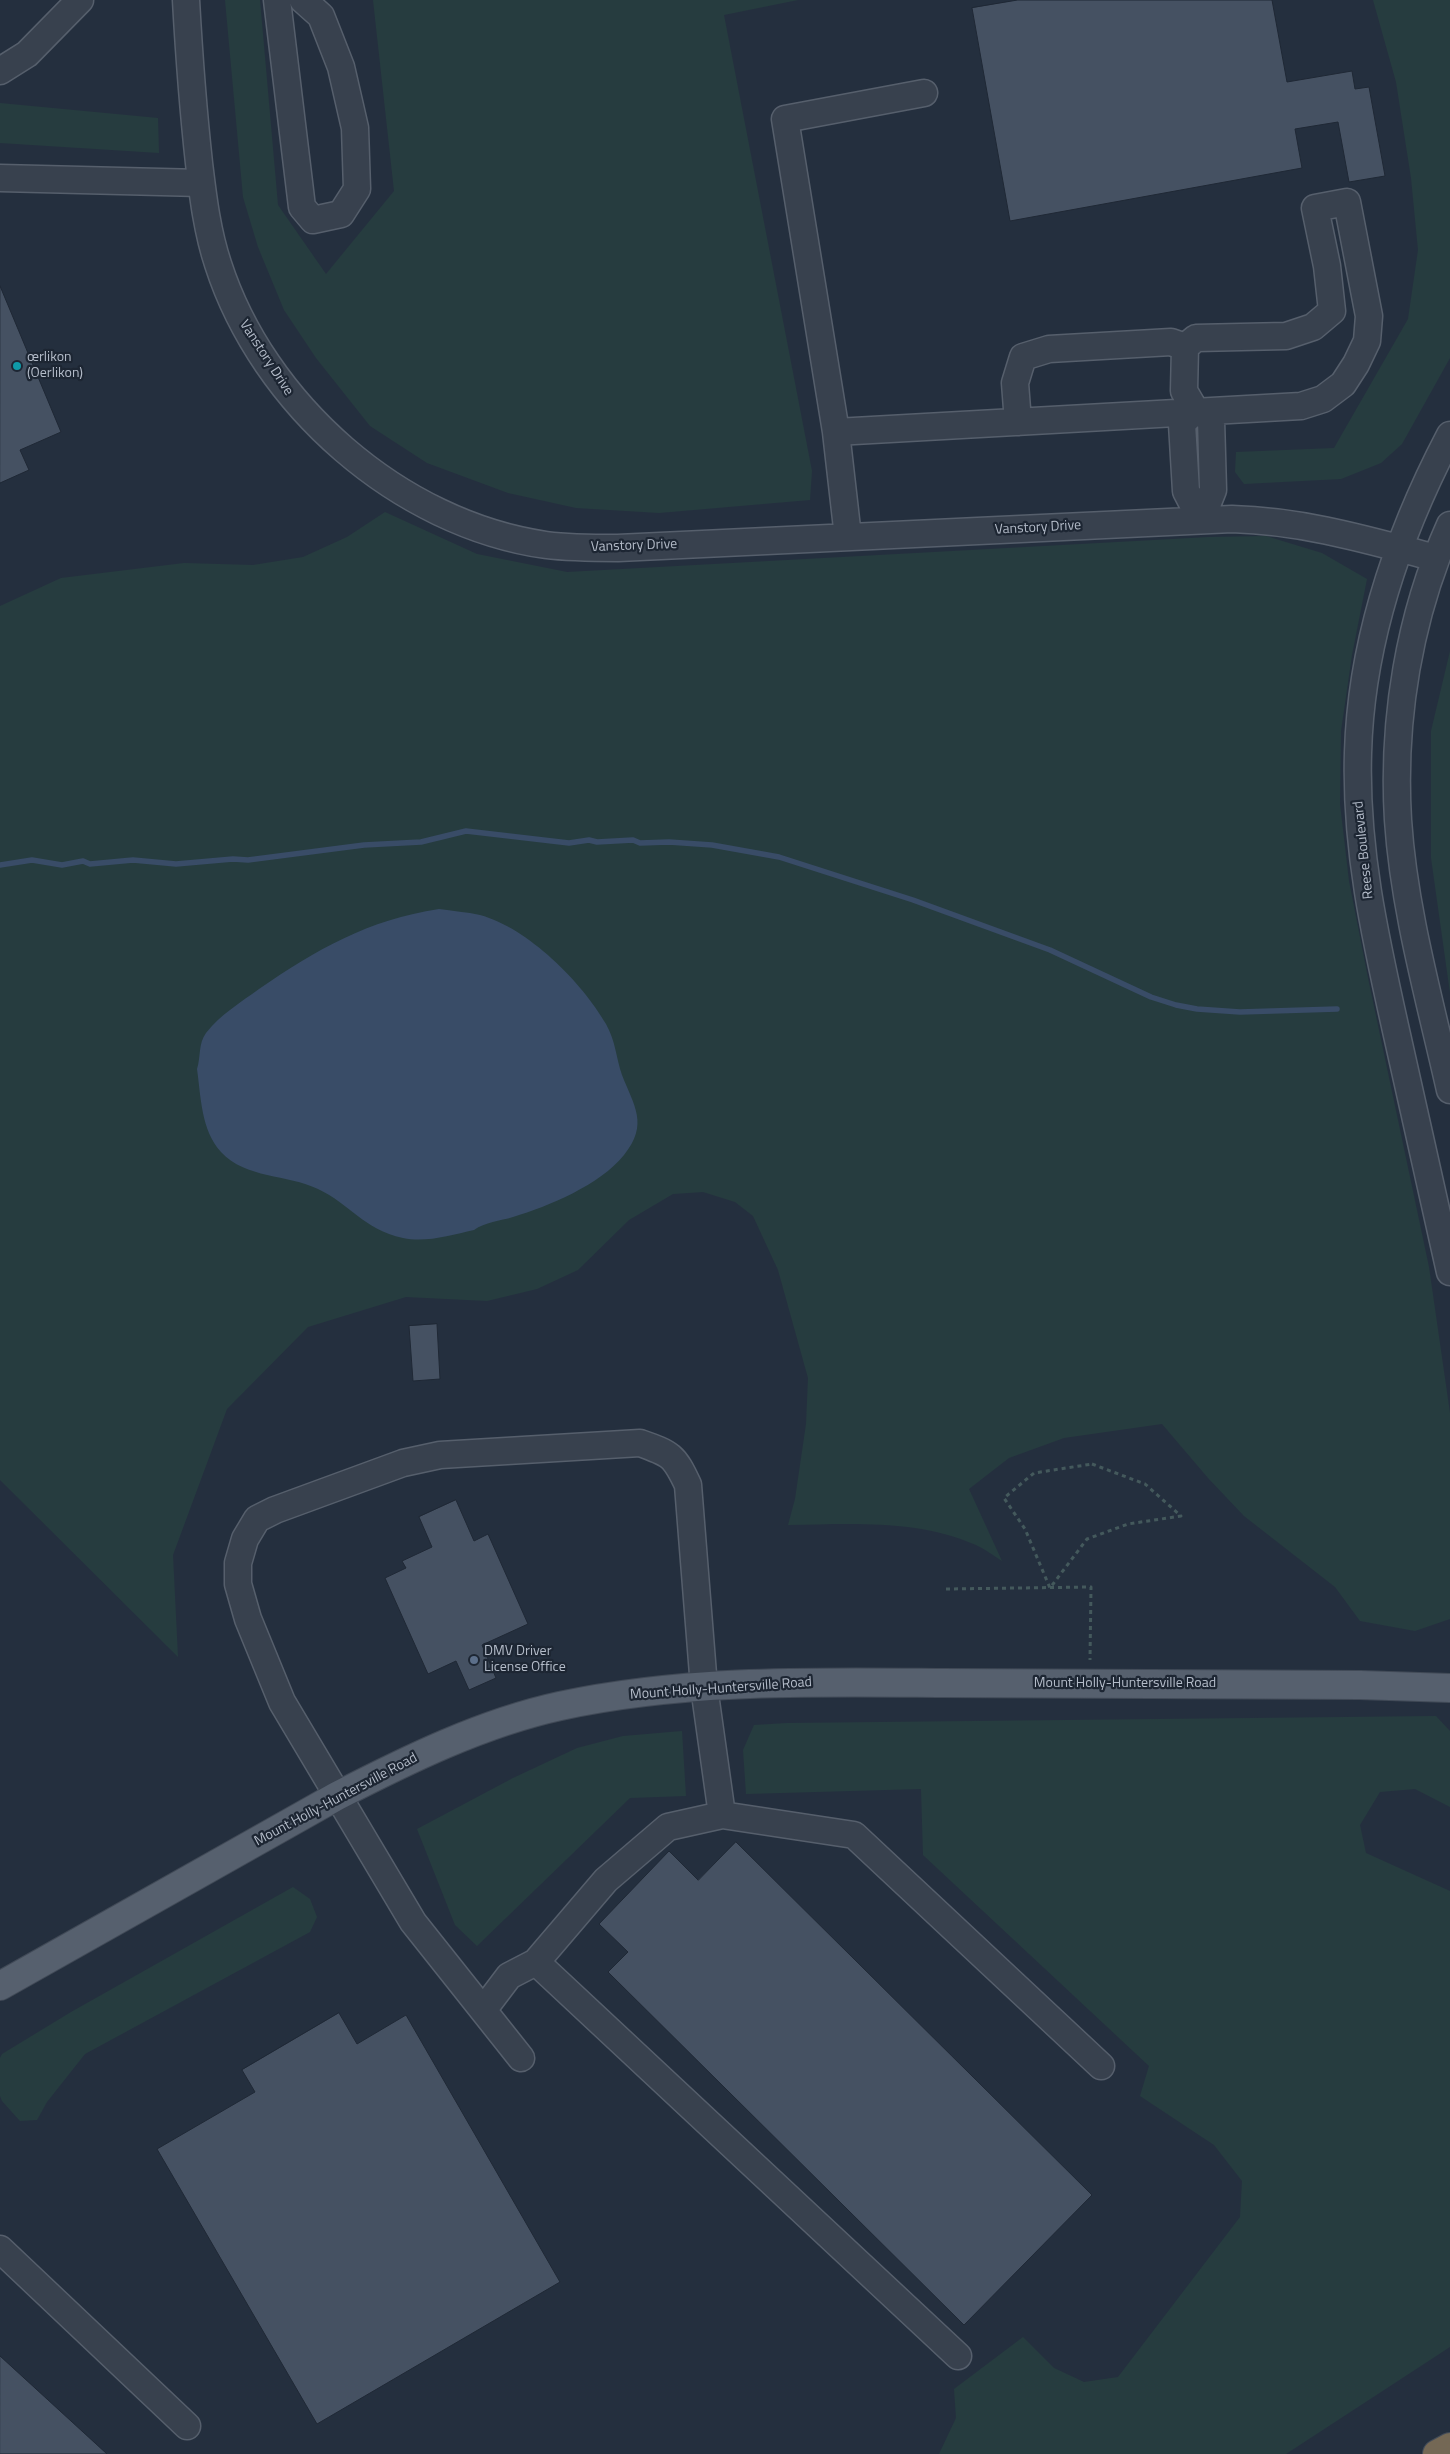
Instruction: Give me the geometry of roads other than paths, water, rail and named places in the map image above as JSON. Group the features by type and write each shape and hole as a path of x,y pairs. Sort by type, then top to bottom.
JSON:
{"highway":[{"path":"1437,2454 1450,2447"}],"main road":[{"name":"Mount Holly-Huntersville Road","path":"0,1986 337,1796 428,1752 523,1716 598,1699 638,1692 704,1687 843,1682 1350,1685 1450,1688"}],"street":[{"path":"0,71 27,54 80,0"},
{"name":"Vanstory Drive","path":"186,0 191,91 201,183 209,231 230,297 244,327 275,376 298,406 342,448 392,485 434,509 476,526 529,542 575,548 618,548 1201,520 1261,520 1294,523 1436,558"},
{"path":"277,0 302,207 313,220 341,214 358,189 355,128 341,67 321,16 303,0"},
{"path":"848,537 836,432 784,119 924,93"},
{"path":"0,178 201,183"},
{"path":"836,432 1195,410 1301,406 1322,399 1343,384 1356,364 1367,340 1369,316 1347,202 1315,208 1327,266 1332,311 1313,327 1286,336 1196,338 1185,347 1184,391 1195,410 1211,419 1214,490 1201,520"},
{"path":"1018,422 1015,383 1022,357 1049,348 1171,342 1185,347"},
{"name":"Reese Boulevard","path":"1450,435 1412,511 1378,612 1364,680 1358,752 1359,821 1373,926 1450,1272"},
{"path":"1450,525 1436,558 1417,622 1404,686 1398,753 1398,811 1402,860 1412,918 1450,1090"},
{"path":"521,2058 413,1922 282,1702 248,1619 238,1584 238,1563 245,1539 257,1519 274,1510 403,1463 440,1455 640,1443 660,1450 677,1462 688,1485 704,1687 722,1815"},
{"path":"484,2009 510,1976 536,1962 606,1880 668,1827 722,1815 854,1835 1101,2066"},
{"path":"536,1962 958,2356"},
{"path":"0,2249 188,2426"}],"water":[{"path":"439,909 480,915 498,922 535,944 568,974 596,1008 606,1024 637,1115 638,1124 632,1144 624,1155 602,1176 588,1185 542,1207 488,1223 474,1230 421,1240 403,1238 377,1229 329,1195 306,1184 255,1172 231,1161 221,1152 209,1134 203,1113 197,1069 203,1037 212,1026 231,1009 280,975 344,938 389,921"}],"waterway":[{"path":"0,865 32,860 62,865 83,861 90,864 133,860 176,864 233,859 248,860 364,845 421,842 466,831 569,843 589,840 597,842 633,840 640,843 669,842 712,845 779,857 913,900 1050,950 1151,997 1176,1005 1197,1009 1240,1012 1337,1009"}],"place":[{"name":"œrlikon (Oerlikon)","path":"17,366"},
{"name":"DMV Driver License Office","path":"474,1660"}]}
